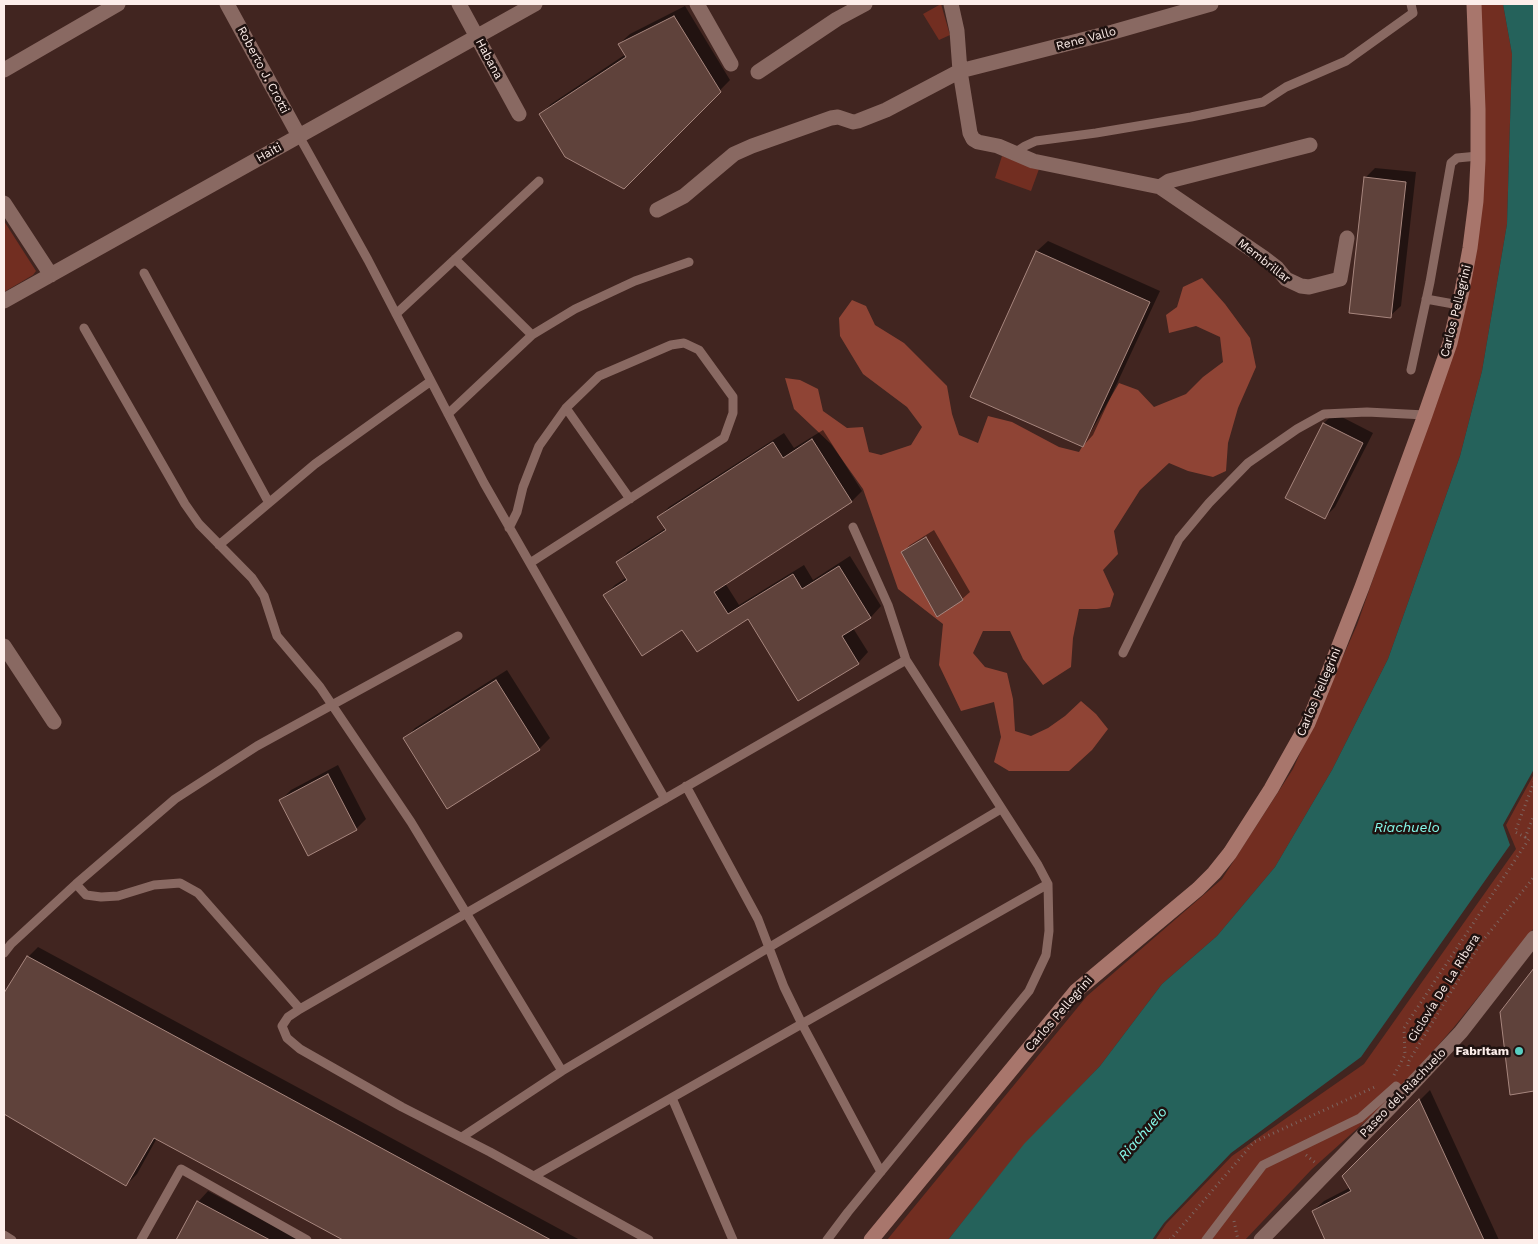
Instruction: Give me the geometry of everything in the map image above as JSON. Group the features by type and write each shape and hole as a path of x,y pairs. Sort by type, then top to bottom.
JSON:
{"street":[{"path":"4,70 118,4"},
{"name":"Roberto J. Crotti","path":"228,4 299,136"},
{"name":"Habana","path":"459,4 519,114"},
{"name":"Haiti","path":"4,302 535,4"},
{"path":"697,4 730,64"},
{"path":"758,72 837,19 865,4"},
{"path":"951,4 959,41 960,71 970,133 973,139 978,142 998,146 1025,159 1040,163 1160,187 1169,182 1310,145"},
{"name":"Rene Vallo","path":"657,210 684,196 734,154 831,118 838,117 853,122 858,121 886,110 960,71 1113,32 1211,4"},
{"name":"Carlos Pellegrini","path":"872,1240 1076,991 1198,889 1230,853 1271,789 1311,714 1362,587 1450,342 1470,248 1476,202 1478,109 1474,4"},
{"name":"Membrillar","path":"1160,187 1264,258 1277,268 1286,279 1301,286 1309,287 1340,279 1347,238"},
{"path":"4,203 51,275"},
{"path":"4,646 54,722"},
{"name":"Paseo del Riachuelo","path":"1261,1240 1404,1094 1461,1032 1534,938"}],"lane":[{"path":"1013,154 1036,141 1191,117 1263,102 1286,87 1346,61 1413,13 1410,4"},
{"path":"299,136 396,314 484,483 665,799"},
{"path":"1411,370 1451,163 1457,158 1478,156"},
{"path":"396,314 539,181"},
{"path":"455,259 532,335"},
{"path":"448,414 532,335 575,309 634,281 689,262"},
{"path":"144,273 269,502"},
{"path":"1426,299 1458,306"},
{"path":"84,328 185,504 198,524 252,578 264,596 277,636 320,687 411,822 562,1071"},
{"path":"509,528 539,446 566,408 599,376 671,344 684,344 699,350 733,397 734,413 724,438 530,564"},
{"path":"219,545 315,464 431,381"},
{"path":"566,408 630,499"},
{"path":"1123,653 1179,538 1248,462 1324,414 1367,412 1425,415"},
{"path":"827,1240 1029,991 1046,955 1049,931 1048,884 1038,865 906,660 888,605 853,527"},
{"path":"4,953 11,944 76,884 175,799 257,746 458,636"},
{"path":"649,1240 462,1137 402,1107 300,1049 287,1038 282,1026 288,1018 300,1009 906,660"},
{"path":"686,786 758,919 784,987 881,1172"},
{"path":"462,1137 562,1071 1001,809"},
{"path":"76,884 86,895 101,897 118,896 154,885 180,883 198,893 300,1009"},
{"path":"534,1176 1048,884"},
{"path":"1206,1240 1263,1165 1360,1118 1396,1086 1404,1094"},
{"path":"672,1098 733,1240"},
{"path":"141,1240 181,1169 307,1240"},
{"path":"4,1235 12,1240"}],"path":[{"path":"1391,1080 1405,1056 1404,1028 1529,839 1515,832 1534,782"},
{"path":"1525,838 1534,815"},
{"name":"Ciclovía De La Ribera","path":"1408,1069 1409,1061 1480,944 1534,877"},
{"path":"1170,1240 1254,1142 1382,1084"},
{"path":"1298,1148 1327,1172"}],"shaded area":[{"path":"941,4 950,35 939,40 923,14"},
{"path":"1481,4 1503,4 1512,54 1507,224 1482,371 1460,456 1388,659 1332,770 1275,867 1217,936 1162,984 1100,1066 1024,1145 948,1240 887,1240 1087,996 1222,879 1293,769 1357,625 1440,387 1469,284"},
{"path":"1002,156 1039,169 1031,191 995,178"},
{"path":"4,221 36,271 33,275 4,292"},
{"path":"1202,278 1225,304 1250,338 1256,367 1238,408 1228,443 1226,471 1213,477 1188,471 1169,463 1140,490 1114,531 1118,554 1103,570 1114,594 1110,607 1079,609 1073,638 1071,667 1043,685 1023,659 1010,631 983,631 973,653 985,667 1007,673 1013,699 1015,731 1031,736 1048,728 1081,701 1096,714 1108,729 1092,750 1069,771 1009,771 994,762 1001,737 994,702 961,711 939,665 943,624 898,589 863,489 831,444 794,409 785,378 800,380 818,389 823,411 847,428 863,427 869,452 881,455 911,445 922,427 907,407 863,374 840,336 839,318 852,300 866,306 875,325 904,343 947,386 952,414 959,435 978,443 988,416 1012,422 1059,447 1079,452 1119,383 1138,390 1154,407 1186,394 1203,377 1223,362 1220,337 1196,326 1169,333 1166,315 1177,307 1183,287"},
{"path":"1534,774 1534,928 1454,1027 1397,1093 1312,1169 1245,1240 1155,1240 1166,1224 1232,1156 1364,1064 1516,849 1506,825"}],"water":[{"name":"Riachuelo","path":"1503,4 1534,4 1534,769 1503,825 1510,845 1361,1057 1231,1153 1164,1223 1152,1240 948,1240 1024,1144 1100,1066 1162,984 1217,936 1275,867 1332,770 1388,659 1460,456 1482,371 1507,224 1512,54"}],"building":[{"path":"674,16 721,92 624,189 565,157 539,114 626,57 618,44"},
{"path":"1364,177 1406,182 1391,318 1349,313"},
{"path":"1036,251 1150,302 1083,447 970,397"},
{"path":"1323,423 1363,443 1325,519 1285,498"},
{"path":"812,439 852,502 714,592 728,614 793,574 802,589 839,566 871,618 842,636 859,664 798,701 748,619 697,652 682,630 642,656 603,595 627,580 616,562 666,530 657,517 773,442 783,458"},
{"path":"926,537 963,600 937,617 901,552"},
{"path":"496,680 540,750 447,809 403,738"},
{"path":"328,774 357,830 308,856 279,800"},
{"path":"27,956 551,1240 343,1240 154,1138 126,1186 4,1114 4,993"},
{"name":"Fabritam","path":"1534,968 1534,1091 1510,1095 1500,1012"},
{"path":"1419,1099 1484,1240 1325,1240 1312,1211 1351,1191 1342,1176"},
{"path":"197,1201 270,1240 176,1240"}],"place":[{"name":"Fabritam","path":"1519,1051"}]}
